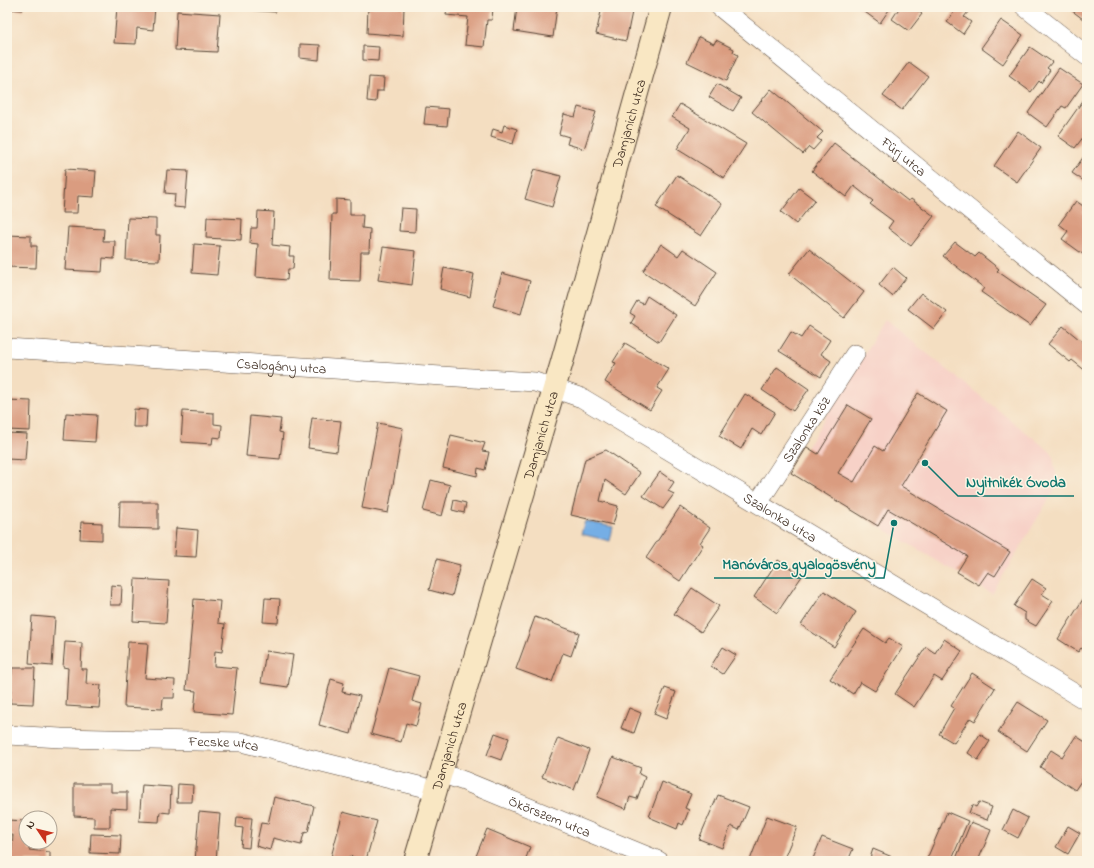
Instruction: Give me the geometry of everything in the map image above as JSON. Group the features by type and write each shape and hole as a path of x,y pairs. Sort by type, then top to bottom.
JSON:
{"main road":[{"name":"Damjanich utca","path":"415,861 554,387 662,7"}],"street":[{"name":"Fürj utca","path":"720,7 1087,305"},
{"path":"1025,7 1087,56"},
{"name":"Csalogány utca","path":"7,348 535,382 554,387"},
{"name":"Szalonka köz","path":"758,504 854,354"},
{"name":"Szalonka utca","path":"554,387 582,398 1087,700"},
{"name":"Fecske utca","path":"7,735 61,738 241,742 438,781"},
{"name":"Ökörszem utca","path":"438,781 464,781 658,861"}],"shaded area":[{"path":"885,320 1052,453 1058,484 992,594 791,473"}],"water":[{"path":"585,521 613,527 610,541 581,534"}],"building":[{"path":"7,7 23,7 23,10 7,9"},
{"path":"117,7 155,7 153,30 137,28 136,44 114,43"},
{"path":"247,7 277,7 276,12 246,10"},
{"path":"368,7 404,7 403,36 367,33"},
{"path":"447,7 493,7 492,20 487,20 484,47 465,45 468,17 446,15"},
{"path":"517,7 557,7 553,37 514,31"},
{"path":"602,7 633,7 626,41 596,34"},
{"path":"858,7 891,7 880,23"},
{"path":"900,7 913,7 922,14 909,31 892,19"},
{"path":"947,7 972,7 964,17 971,22 963,34 947,22 954,12"},
{"path":"1073,7 1087,7 1087,22 1071,10"},
{"path":"177,11 220,14 217,52 175,50"},
{"path":"1001,20 1023,35 1003,64 981,48"},
{"path":"699,37 714,44 716,40 734,49 733,52 738,55 726,81 687,62"},
{"path":"300,44 320,45 319,60 300,58"},
{"path":"363,46 379,47 378,61 363,60"},
{"path":"1030,47 1052,62 1047,68 1050,70 1041,83 1039,81 1031,92 1009,76"},
{"path":"909,62 928,76 902,110 883,96"},
{"path":"1059,68 1083,84 1066,108 1062,106 1047,127 1028,113"},
{"path":"369,77 384,78 383,91 377,91 376,102 367,101"},
{"path":"717,84 741,98 733,111 709,97"},
{"path":"771,89 823,132 817,138 821,141 813,150 809,147 803,154 752,112"},
{"path":"1087,95 1087,132 1075,148 1058,136"},
{"path":"680,104 746,144 724,178 677,149 690,128 672,117"},
{"path":"426,107 449,109 447,126 424,124"},
{"path":"578,107 596,112 584,149 567,144 569,137 559,134 564,114 575,117"},
{"path":"504,125 517,129 513,144 491,137 493,129 502,132"},
{"path":"1018,131 1041,148 1017,182 994,166"},
{"path":"834,143 908,201 911,199 934,216 911,246 888,228 893,221 870,204 873,201 854,186 846,197 812,171"},
{"path":"1087,152 1087,183 1072,173"},
{"path":"65,169 96,171 94,197 78,196 77,213 62,213"},
{"path":"534,169 561,176 552,207 525,199"},
{"path":"167,170 188,171 185,208 174,207 175,194 165,193"},
{"path":"677,175 722,204 701,236 656,207"},
{"path":"799,188 815,200 796,224 781,212"},
{"path":"336,199 350,200 350,215 363,215 362,228 370,229 369,252 361,252 360,281 330,280 332,214 336,214"},
{"path":"1076,201 1086,208 1083,212 1087,215 1087,251 1084,255 1062,239 1068,231 1059,224"},
{"path":"401,208 416,209 415,232 399,231"},
{"path":"258,211 274,212 272,245 290,247 289,256 294,256 293,269 288,269 287,280 256,277 258,244 250,243 251,228 257,228"},
{"path":"207,217 242,219 241,240 206,238"},
{"path":"128,218 156,219 156,235 160,235 159,261 126,260"},
{"path":"68,227 104,229 103,241 115,241 114,259 103,258 102,272 65,270"},
{"path":"7,235 31,236 31,246 37,246 36,268 7,267"},
{"path":"955,242 975,257 979,253 999,269 997,271 1046,305 1030,326 981,292 984,288 943,256"},
{"path":"194,244 220,246 217,275 192,273"},
{"path":"661,244 678,256 683,249 717,272 695,306 643,271"},
{"path":"383,247 416,251 412,285 378,280"},
{"path":"809,249 864,292 844,318 789,274"},
{"path":"893,267 906,278 892,296 879,285"},
{"path":"444,268 474,274 470,297 440,289"},
{"path":"502,273 530,281 521,314 493,306"},
{"path":"921,293 947,312 934,329 908,309"},
{"path":"647,296 676,315 659,342 631,323 635,316 630,313 637,301 643,304"},
{"path":"809,326 830,340 821,354 831,361 821,377 779,351 791,332 801,338"},
{"path":"1063,326 1085,344 1087,342 1087,372 1072,360 1070,362 1048,344"},
{"path":"625,343 669,369 657,388 662,391 650,410 605,382 616,363 613,362"},
{"path":"777,367 809,389 793,411 762,390"},
{"path":"918,393 947,411 901,486 1010,552 995,576 988,572 979,585 957,572 967,556 888,509 878,526 791,473 807,447 818,454 848,405 871,419 838,473 854,482 875,446 883,451"},
{"path":"745,394 775,412 761,435 752,429 741,449 719,436"},
{"path":"7,400 31,401 30,431 7,430"},
{"path":"134,409 147,410 146,427 133,427"},
{"path":"183,411 214,413 214,424 222,425 221,438 213,437 212,444 181,442"},
{"path":"66,413 97,415 95,442 64,440"},
{"path":"250,416 281,419 279,432 283,433 280,459 246,456"},
{"path":"312,418 341,421 337,452 308,448"},
{"path":"378,423 403,428 388,513 362,508"},
{"path":"7,433 27,434 25,460 7,459"},
{"path":"451,435 485,443 482,451 489,452 485,470 478,468 477,476 443,468"},
{"path":"606,450 640,473 626,494 605,480 600,501 618,506 613,525 571,515 585,459"},
{"path":"660,472 674,482 668,491 674,494 663,509 643,496"},
{"path":"431,480 450,485 442,516 423,511"},
{"path":"454,500 466,503 464,513 452,510"},
{"path":"120,502 158,502 158,529 119,528"},
{"path":"680,507 710,528 700,543 703,545 680,581 646,558"},
{"path":"81,522 102,523 102,540 80,539"},
{"path":"176,528 198,530 196,557 174,556"},
{"path":"437,559 460,565 452,596 429,590"},
{"path":"778,560 802,576 777,613 754,597"},
{"path":"135,579 169,581 166,623 133,621"},
{"path":"1032,579 1046,588 1042,594 1053,601 1036,626 1025,620 1025,613 1014,606"},
{"path":"111,585 122,586 121,605 110,605"},
{"path":"692,588 719,606 701,632 674,614"},
{"path":"824,591 856,612 834,647 801,625"},
{"path":"1085,596 1087,597 1087,652 1081,648 1078,652 1058,639"},
{"path":"265,598 280,599 278,623 263,622"},
{"path":"194,599 220,601 218,623 225,624 222,652 215,651 214,666 237,668 232,715 194,712 196,691 186,690"},
{"path":"32,616 55,618 52,666 29,664"},
{"path":"535,617 579,633 571,656 563,653 552,682 516,669"},
{"path":"864,629 885,643 889,638 903,647 875,691 860,682 853,694 830,679"},
{"path":"944,639 962,651 942,681 934,676 914,707 895,694 926,647 935,653"},
{"path":"65,642 82,643 81,669 87,669 86,684 101,685 99,708 66,706 68,668 63,667"},
{"path":"128,642 148,643 145,678 175,680 174,698 163,698 162,709 124,707"},
{"path":"723,647 736,655 723,674 711,666"},
{"path":"266,651 293,655 288,687 261,683"},
{"path":"12,668 35,668 33,704 10,703"},
{"path":"389,668 419,676 412,701 422,704 416,726 406,723 401,742 371,734"},
{"path":"972,673 995,688 975,721 970,718 954,743 939,734 954,708 951,706"},
{"path":"331,679 344,683 342,692 360,696 351,734 319,725"},
{"path":"665,688 676,692 666,719 654,714"},
{"path":"1018,702 1047,720 1027,751 998,732"},
{"path":"629,708 641,713 634,733 621,728"},
{"path":"495,733 509,738 501,760 487,755"},
{"path":"980,734 990,741 978,760 968,753"},
{"path":"1076,736 1087,743 1087,772 1075,790 1040,767 1051,750 1062,757"},
{"path":"558,738 589,750 574,790 542,777"},
{"path":"613,757 641,768 639,774 645,777 637,799 630,797 626,809 597,797"},
{"path":"662,782 691,794 685,808 689,810 683,825 679,823 677,829 649,817"},
{"path":"74,784 111,784 111,792 127,792 127,809 110,808 110,827 94,827 94,817 74,816"},
{"path":"178,784 193,785 192,802 177,802"},
{"path":"142,785 171,787 170,813 160,812 159,822 139,821"},
{"path":"718,795 749,807 739,830 731,826 722,848 699,839"},
{"path":"274,797 314,806 308,832 304,833 301,845 273,838 270,850 256,846 261,823 268,824"},
{"path":"979,802 992,807 987,820 969,813 972,805 976,807"},
{"path":"1013,810 1028,818 1018,838 1003,830"},
{"path":"199,812 220,814 216,861 195,861"},
{"path":"343,812 377,821 366,860 349,856 348,861 331,857"},
{"path":"947,812 968,821 951,861 926,861"},
{"path":"767,816 797,827 783,861 750,860"},
{"path":"237,817 252,818 249,848 241,847 243,828 236,827"},
{"path":"7,820 18,821 18,850 50,852 50,861 11,861 13,835 7,835"},
{"path":"971,822 991,830 978,861 955,861"},
{"path":"1068,826 1080,833 1068,854 1056,847"},
{"path":"487,829 530,847 525,861 474,861"},
{"path":"91,834 121,835 120,854 90,853"},
{"path":"822,837 853,849 848,861 812,861"},
{"path":"873,849 897,859 897,861 869,861"}],"place":[{"name":"Nyitnikék Óvoda","path":"925,463"},
{"name":"Manóváros gyalogösvény","path":"894,523"}]}
